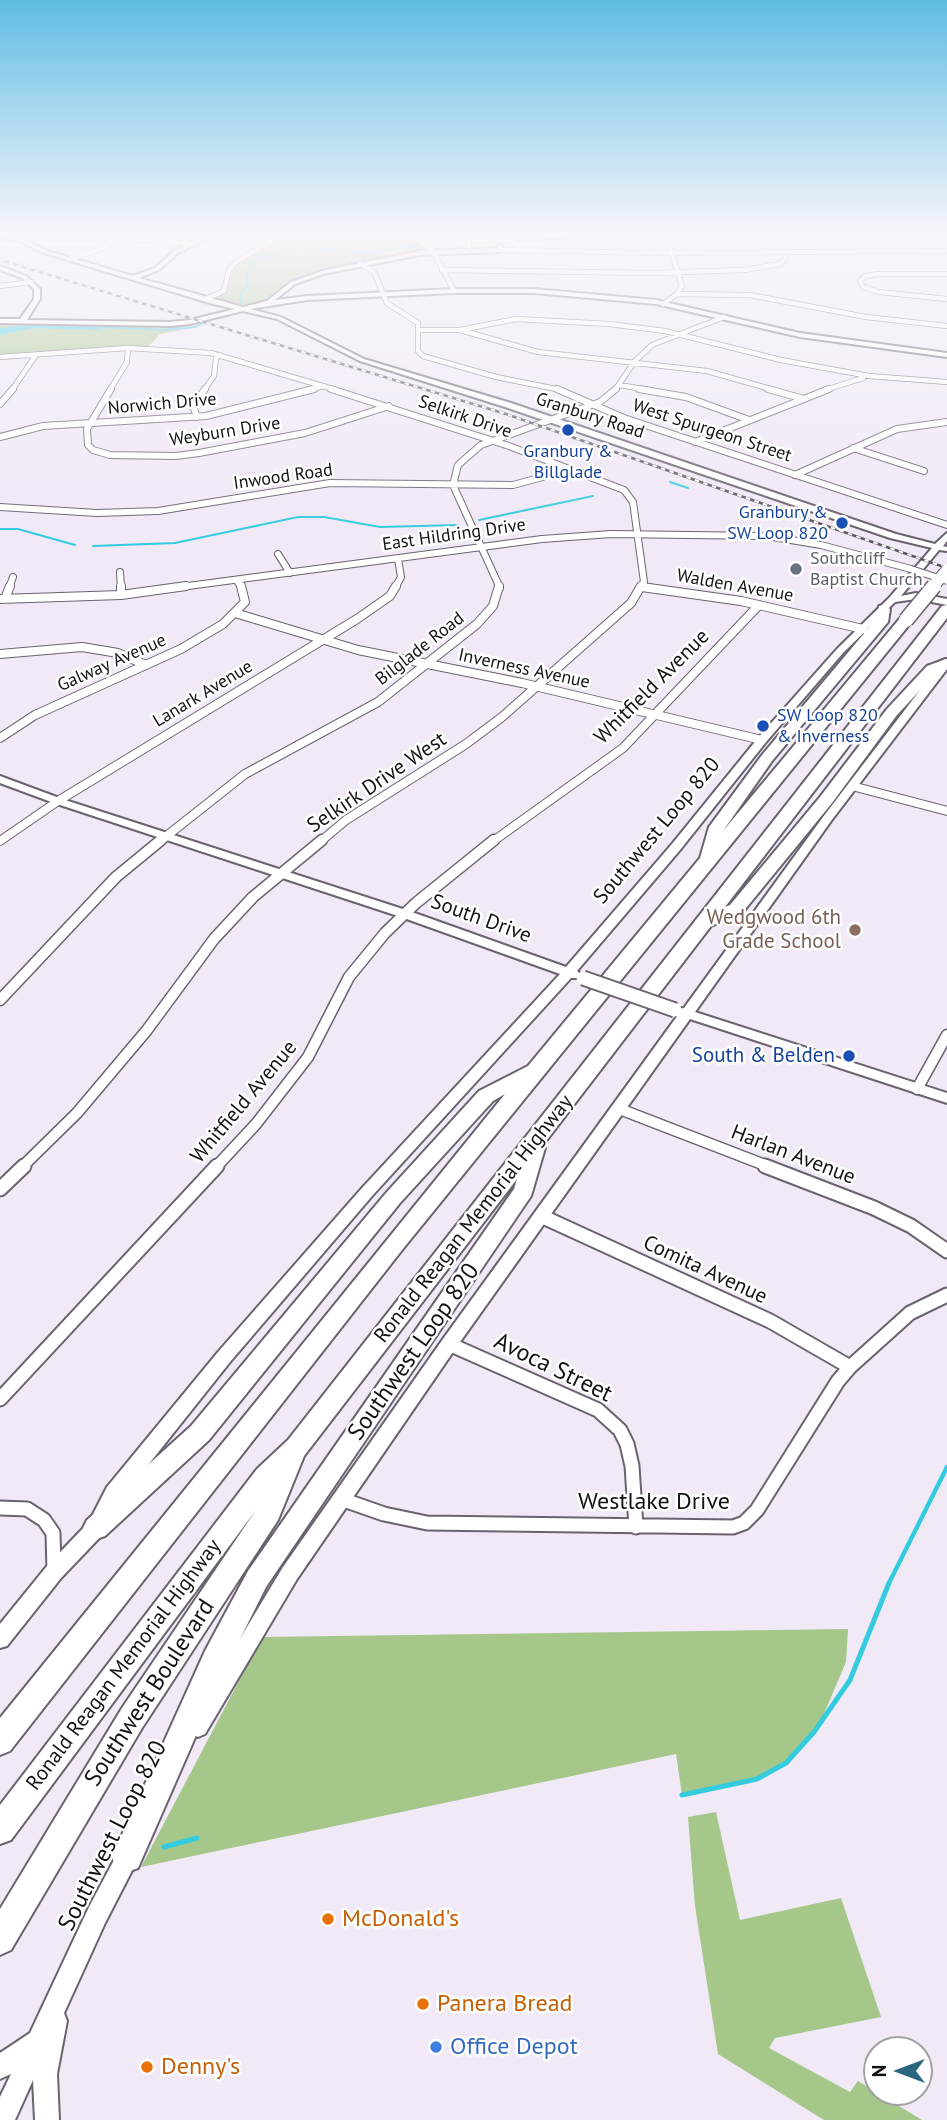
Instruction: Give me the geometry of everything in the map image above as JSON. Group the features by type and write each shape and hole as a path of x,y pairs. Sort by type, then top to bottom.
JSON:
{"highway":[{"name":"Ronald Reagan Memorial Highway","path":"0,1741 386,1255 947,570"},
{"path":"705,863 715,830 767,758 883,619 888,604"},
{"name":"Ronald Reagan Memorial Highway","path":"0,1829 266,1477 297,1447 947,609"},
{"path":"701,924 736,909 826,800 892,712 932,669 944,670"},
{"path":"96,1528 200,1433 393,1198 486,1096 539,1066"},
{"path":"127,1857 215,1660 257,1578 524,1191 537,1138"},
{"name":"Southwest Boulevard","path":"0,1939 139,1707 269,1512 297,1447"}],"main road":[{"name":"Granbury Road","path":"308,334 363,361 550,419 893,536 897,540 938,550 947,559"},
{"path":"801,334 947,355"},
{"name":"Southwest Loop 820","path":"0,1639 54,1572 96,1528 114,1493 225,1357 367,1192 576,975 762,740 938,550 947,536"},
{"path":"888,604 916,596 947,602"},
{"name":"Southwest Loop 820","path":"2,2120 127,1857 232,1667 290,1573 617,1108 681,1012 852,786 944,670"},
{"name":"South Drive","path":"0,779 58,801 405,914 681,1012 947,1098"},
{"path":"47,2120 45,2074 51,2032 85,1945"},
{"path":"0,2067 38,2042"}],"street":[{"name":"West Spurgeon Street","path":"419,334 418,351 423,356 496,377 552,386 590,405 695,442 947,525"},
{"path":"474,334 538,352 635,361 726,375 804,399"},
{"path":"453,485 458,465 467,455 493,440 606,398 619,385 635,361 652,345 677,334 781,360 869,376 947,382"},
{"path":"89,424 127,362 128,348"},
{"name":"Selkirk Drive","path":"0,357 128,348 180,349 220,355 493,440 568,470 613,484 624,490 633,502 637,534"},
{"path":"0,404 20,382 36,355"},
{"path":"197,418 193,406 214,376 216,358 220,355"},
{"path":"695,442 848,381 869,376"},
{"path":"619,385 686,397 749,420"},
{"name":"Norwich Drive","path":"0,437 43,426 197,418 242,409 325,386"},
{"name":"Weyburn Drive","path":"89,424 86,435 89,445 100,453 122,456 176,456 295,435 389,406"},
{"path":"795,475 897,429 946,424"},
{"path":"853,448 924,471"},
{"name":"Inwood Road","path":"0,507 97,513 158,511 330,483 513,485 568,470"},
{"name":"Bilglade Road","path":"0,1000 116,877 166,836 245,774 378,702 477,624 493,606 500,589 496,576 453,485"},
{"path":"637,534 643,565 642,587"},
{"name":"East Hildring Drive","path":"2,599 121,595 542,539 637,534 776,537 821,544 947,581"},
{"path":"278,554 290,573"},
{"name":"Lanark Avenue","path":"0,841 58,801 323,641 390,596 401,577 398,559"},
{"path":"120,572 121,595"},
{"path":"2,599 13,577"},
{"path":"236,613 245,602 242,587 237,581"},
{"name":"Walden Avenue","path":"642,587 759,605 863,629"},
{"name":"Selkirk Drive West","path":"0,1189 78,1113 147,1030 231,919 280,874 346,820 466,744 536,687 631,603 642,587"},
{"name":"Whitfield Avenue","path":"0,1399 256,1124 308,1057 349,977 405,914 476,853 623,748 759,605"},
{"name":"Inverness Avenue","path":"236,613 323,641 762,740"},
{"name":"Galway Avenue","path":"0,738 35,715 207,635 236,613"},
{"path":"0,654 82,647 118,653 146,665"},
{"path":"852,786 947,811"},
{"path":"918,1089 947,1035"},
{"name":"Harlan Avenue","path":"617,1108 874,1208 911,1226 947,1251"},
{"name":"Comita Avenue","path":"541,1216 770,1321 850,1367"},
{"name":"Westlake Drive","path":"341,1499 384,1514 427,1523 719,1529 744,1523 757,1510 838,1381 850,1367 910,1313 947,1294"},
{"name":"Avoca Street","path":"449,1344 598,1410 620,1430 627,1444 632,1466 636,1527"},
{"path":"0,1508 27,1509 39,1516 53,1533 54,1572"}],"green space":[{"path":"0,334 160,334 148,347 0,355"},
{"path":"848,1629 846,1662 820,1723 789,1759 757,1779 682,1795 676,1754 141,1867 262,1637"},
{"path":"716,1812 740,1920 841,1898 881,2017 775,2038 769,2048 850,2092 858,2081 863,2084 863,2106 899,2106 922,2120 824,2120 718,2054 695,1906 688,1817"}],"waterway":[{"path":"670,482 688,488"},
{"path":"479,520 593,496"},
{"path":"93,546 175,543 298,517 324,517 380,527 458,525"},
{"path":"0,529 18,529 75,545"},
{"path":"889,1583 947,1467"},
{"path":"682,1795 757,1779 786,1763 814,1732 850,1680 889,1583"},
{"path":"164,1847 197,1838"}],"railway":[{"path":"243,334 506,414 947,568"}],"place":[{"name":"Granbury & Billglade","path":"568,430"},
{"name":"Granbury & SW Loop 820","path":"842,523"},
{"name":"Southcliff Baptist Church","path":"796,569"},
{"name":"SW Loop 820 & Inverness","path":"763,726"},
{"name":"Wedgwood 6th Grade School","path":"855,930"},
{"name":"South & Belden","path":"849,1056"},
{"name":"McDonald's","path":"328,1919"},
{"name":"Panera Bread","path":"423,2004"},
{"name":"Office Depot","path":"436,2047"},
{"name":"Denny's","path":"147,2067"}]}
